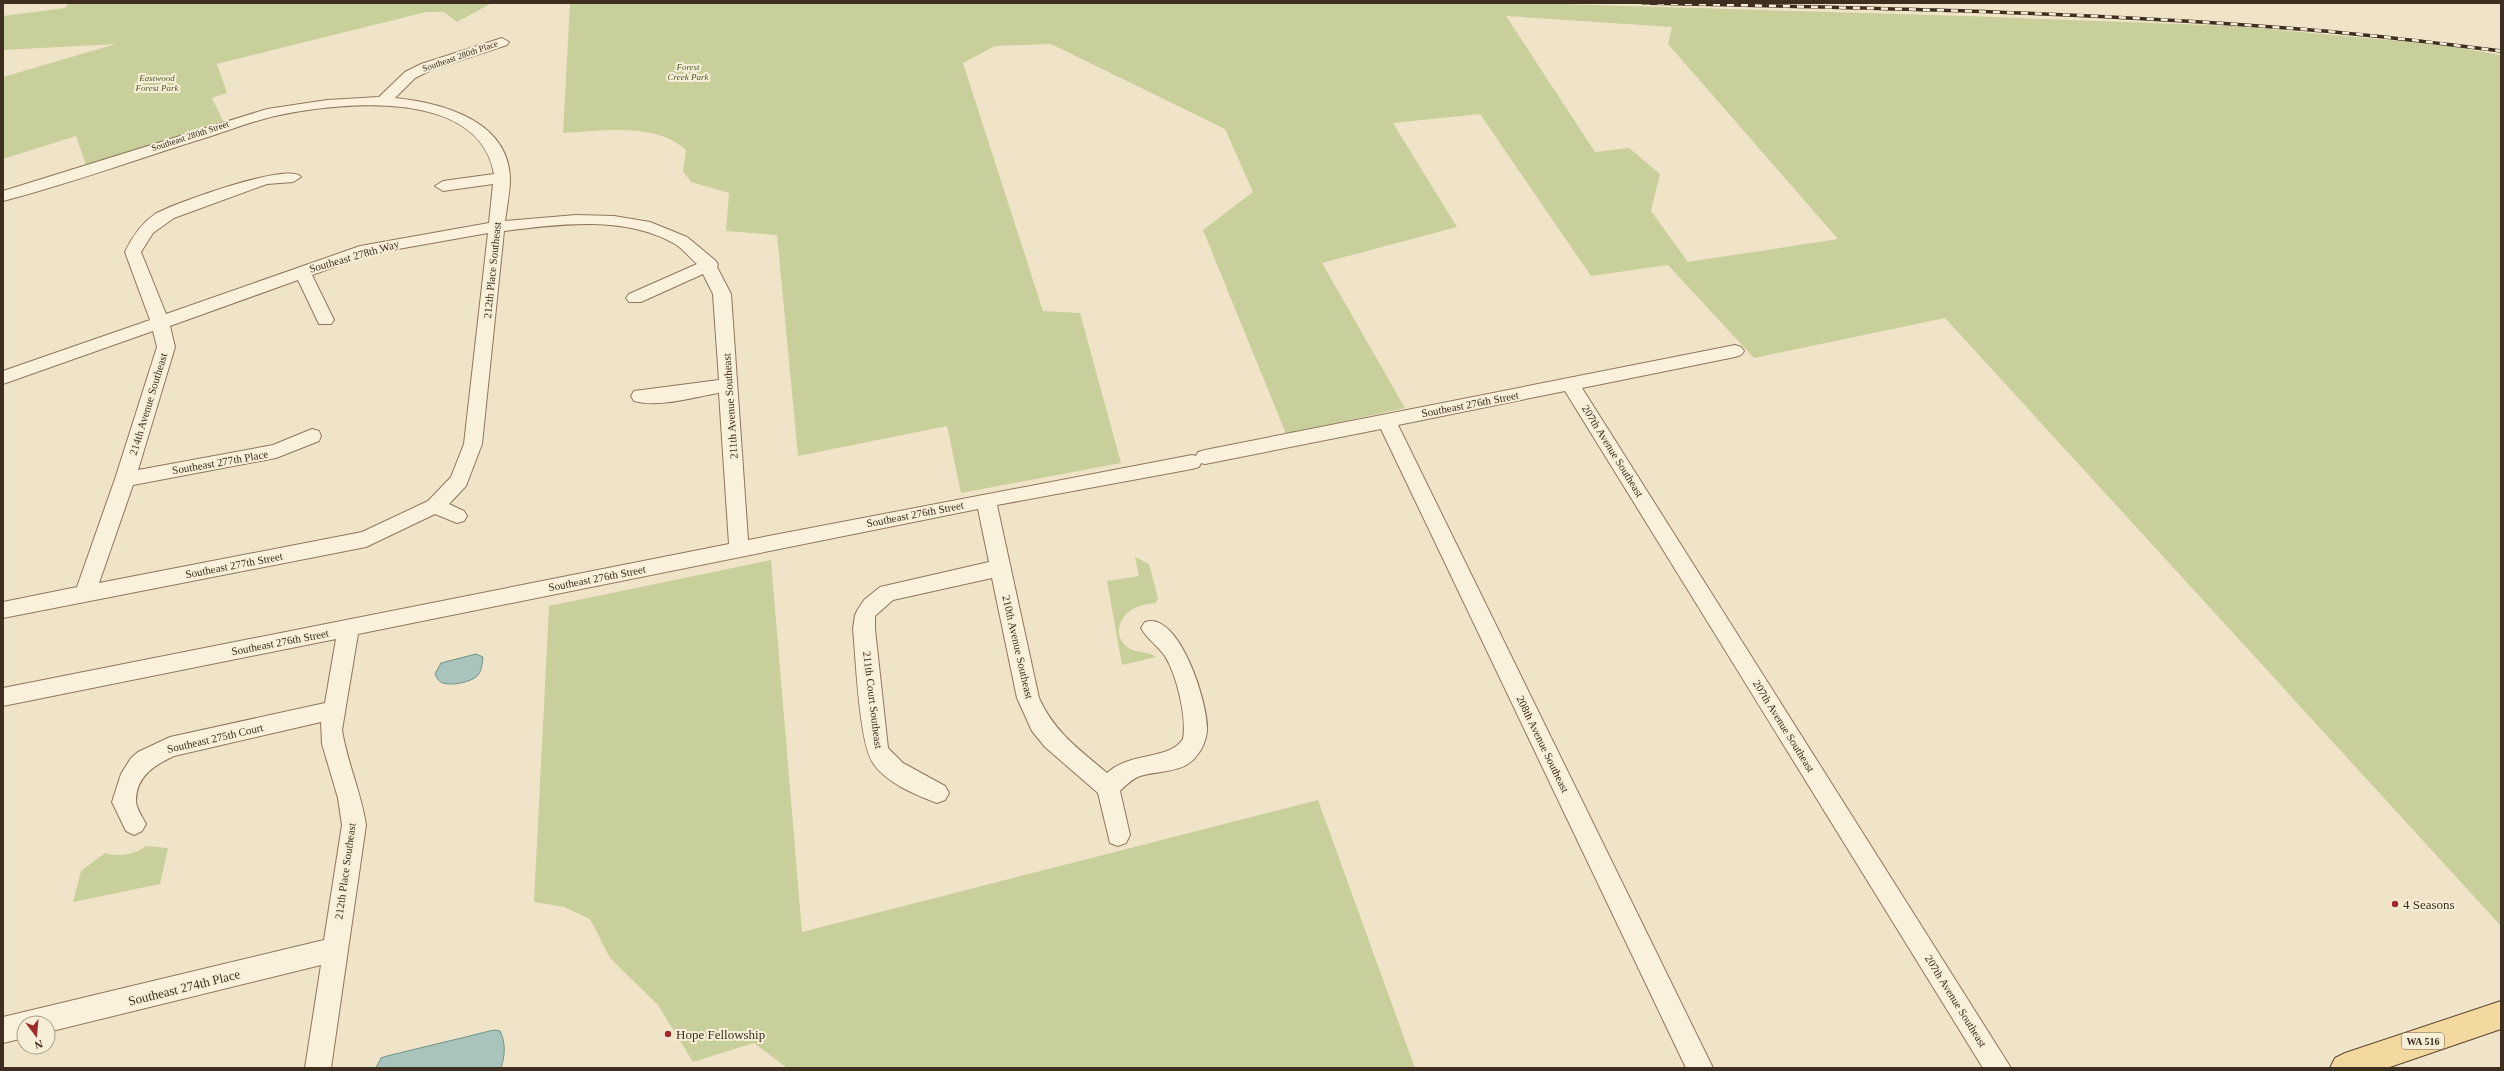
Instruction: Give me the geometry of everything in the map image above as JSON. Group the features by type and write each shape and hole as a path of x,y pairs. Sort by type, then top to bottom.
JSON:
{"main road":[{"name":"WA 516","path":"2344,1068 2501,1015"}],"street":[{"name":"Southeast 280th Place","path":"383,102 410,75 426,67 502,42"},
{"name":"212th Place Southeast","path":"383,102 413,104 445,112 460,119 484,136 493,147 502,178 473,444 458,481 436,506"},
{"name":"Southeast 280th Street","path":"3,196 272,112 315,104 383,102"},
{"name":"214th Avenue Southeast","path":"85,593 125,479 163,361 166,347 160,322 133,252 146,230 168,214 265,180 293,177"},
{"path":"443,186 502,178"},
{"name":"Southeast 278th Way","path":"3,378 302,271 393,244 496,227 565,219 632,223 654,229 681,241 698,253 710,265"},
{"path":"635,298 710,265"},
{"name":"211th Avenue Southeast","path":"710,265 716,275 722,294 739,550"},
{"path":"302,271 325,320"},
{"name":"Southeast 276th Street","path":"3,697 986,500 1199,460 1386,420 1735,351"},
{"name":"207th Avenue Southeast","path":"1570,384 1998,1068"},
{"path":"640,396 669,395 729,385"},
{"name":"208th Avenue Southeast","path":"1386,420 1700,1068"},
{"name":"Southeast 277th Place","path":"125,479 276,451 312,436"},
{"name":"210th Avenue Southeast","path":"986,500 1028,698 1040,724 1053,740 1108,788"},
{"path":"436,506 457,516"},
{"name":"Southeast 277th Street","path":"3,610 366,539 436,506"},
{"name":"211th Court Southeast","path":"937,793 892,768 881,758 877,749 864,629 865,615 874,603 887,593 896,589 1000,568"},
{"name":"212th Place Southeast","path":"318,1068 334,950 354,824 350,798 333,744 331,730 348,628"},
{"path":"1118,835 1108,788 1118,777 1132,768 1174,760 1185,753 1193,744 1197,727 1194,708 1178,656 1167,640 1152,628"},
{"name":"Southeast 275th Court","path":"134,824 124,802 129,781 138,765 154,753 170,747 334,710"},
{"name":"Southeast 274th Place","path":"56,1018 334,950"},
{"path":"3,1030 16,1027"}],"green space":[{"name":"Eastwood Forest Park","path":"69,3 492,3 457,22 444,12 426,12 217,64 227,93 212,98 223,121 86,165 76,136 3,159 3,77 116,44 3,50 3,16 65,8"},
{"name":"Forest Creek Park","path":"570,3 1526,3 1968,16 2232,26 2443,45 2501,55 2501,926 1945,318 1754,358 1668,265 1591,276 1480,114 1393,123 1457,227 1322,263 1405,408 1286,434 1203,230 1253,192 1225,129 1051,44 995,46 963,63 1043,311 1080,313 1121,463 961,493 947,426 798,456 777,235 726,231 729,193 691,182 683,171 686,150 674,141 659,135 628,130 563,133","holes":["1506,16 1672,27 1668,44 1838,239 1688,262 1651,211 1660,174 1629,148 1595,152"]},
{"path":"1135,557 1149,564 1158,598 1156,603 1139,606 1126,614 1120,624 1120,636 1122,642 1130,649 1156,657 1122,665 1107,581 1139,576"},
{"path":"771,560 802,932 1318,800 1415,1068 787,1068 754,1043 693,1062 658,1005 610,958 590,919 564,907 534,902 549,606"},
{"path":"146,846 168,848 160,884 73,902 81,871 105,853 115,855 126,854 142,849"}],"water":[{"path":"476,654 483,657 482,667 477,676 466,682 456,684 447,684 439,681 435,674 441,663"},
{"path":"494,1030 500,1031 504,1045 501,1068 376,1068 381,1058 387,1056"}],"railway":[{"path":"1643,3 1964,11 2206,22 2340,32 2501,51"}],"place":[{"name":"4 Seasons","path":"2395,904"},
{"name":"Hope Fellowship","path":"668,1034"}]}
